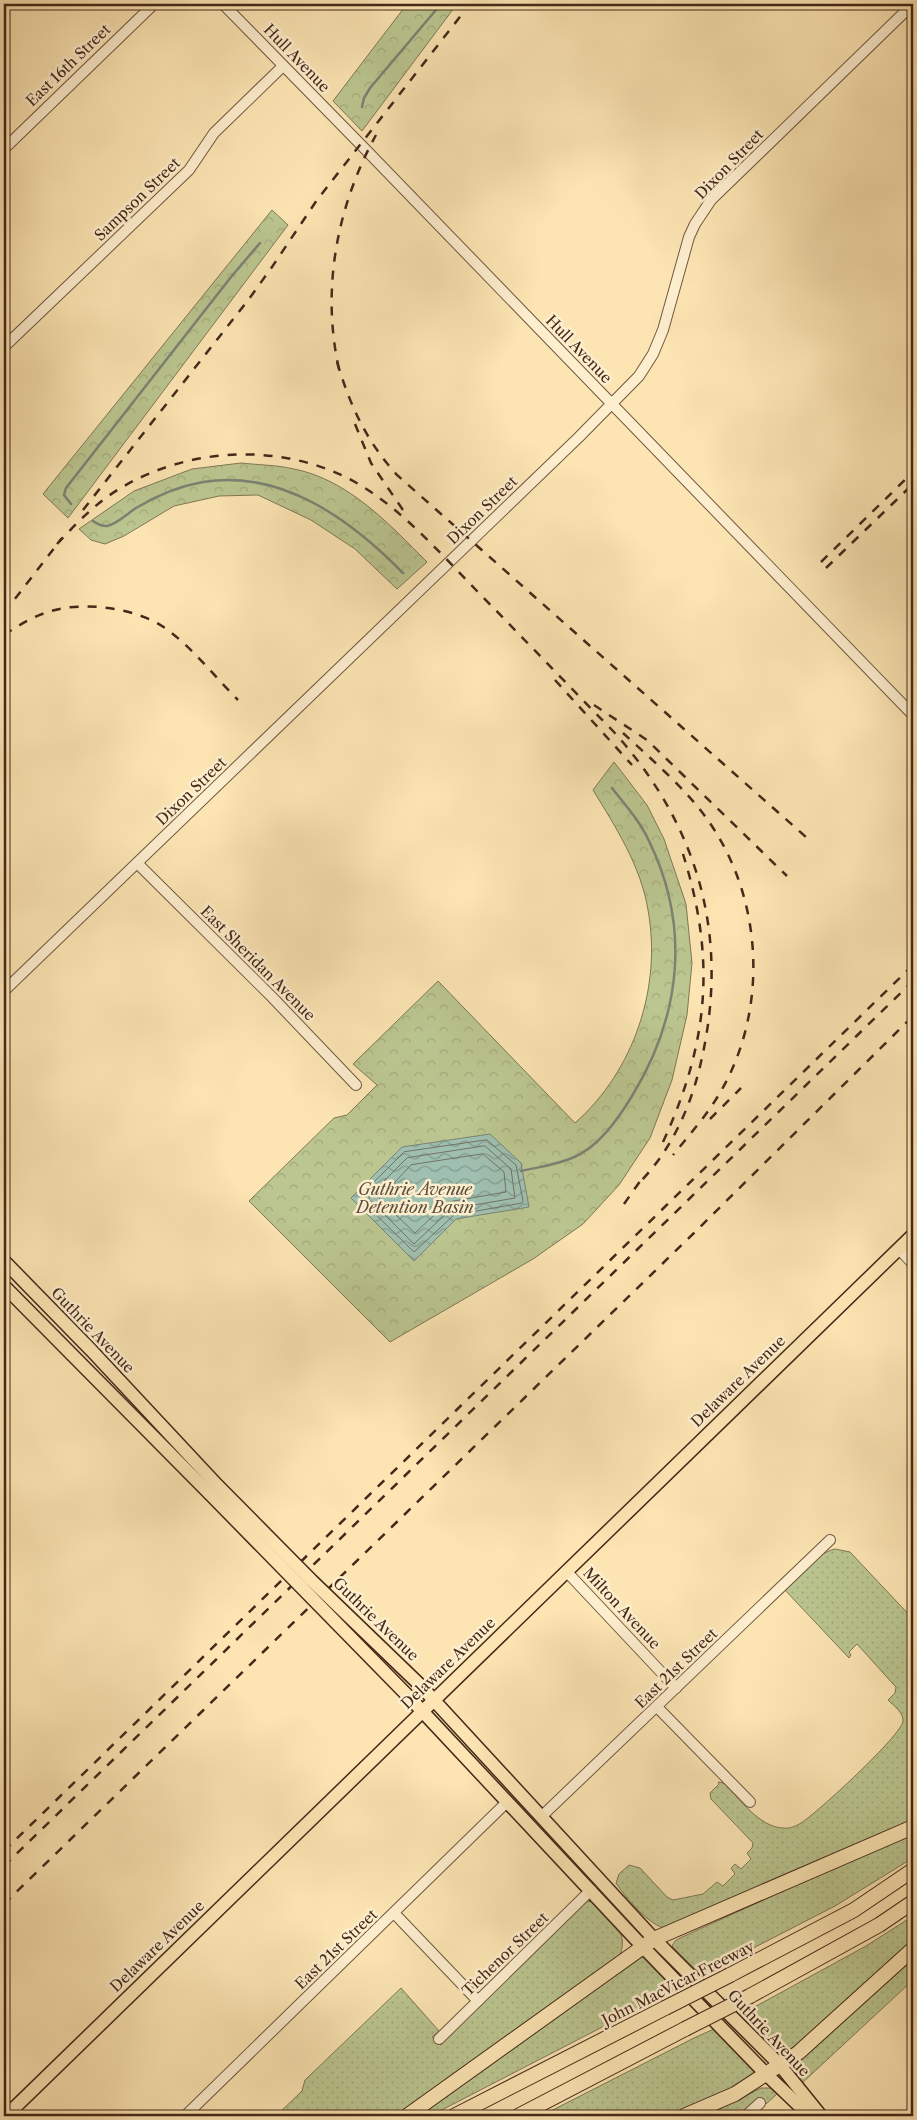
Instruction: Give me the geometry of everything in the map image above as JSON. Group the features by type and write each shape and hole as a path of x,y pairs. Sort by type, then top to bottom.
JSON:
{"highway":[{"path":"407,2116 649,1943 913,1827"},
{"name":"John MacVicar Freeway","path":"454,2116 854,1910 913,1870"},
{"path":"518,2116 750,1996 879,1924 913,1902"},
{"path":"684,2116 735,2094 798,2053 913,1949"}],"main road":[{"name":"Delaware Avenue","path":"6,2116 913,1235"},
{"name":"Guthrie Avenue","path":"4,1261 91,1350 214,1490 591,1890 779,2064 822,2116"},
{"name":"Guthrie Avenue","path":"4,1286 214,1490 312,1581 434,1699 542,1816 649,1943 766,2074 810,2116"}],"street":[{"name":"East 16th Street","path":"4,149 154,4"},
{"name":"Hull Avenue","path":"222,4 368,151 913,715"},
{"name":"Dixon Street","path":"4,991 639,376 653,354 663,330 689,237 711,200 913,4"},
{"name":"Sampson Street","path":"4,347 189,170 214,133 283,66"},
{"name":"East Sheridan Avenue","path":"138,863 356,1084"},
{"path":"899,1249 913,1264"},
{"name":"East 21st Street","path":"542,1816 830,1540"},
{"name":"Milton Avenue","path":"566,1571 676,1688"},
{"path":"657,1707 750,1802"},
{"name":"East 21st Street","path":"185,2116 507,1802"},
{"name":"Tichenor Street","path":"439,2038 591,1890"},
{"path":"394,1913 478,2001"},
{"path":"746,2116 760,2103"}],"green space":[{"path":"407,4 457,4 362,131 333,101"},
{"path":"272,210 288,225 68,518 43,494"},
{"path":"241,463 294,469 333,483 367,505 427,562 397,589 355,549 311,520 258,495 219,496 174,506 124,536 105,544 91,540 79,529 134,491 192,469"},
{"path":"614,762 647,805 664,839 686,904 692,963 687,1015 672,1080 650,1138 619,1185 583,1224 533,1259 390,1342 249,1201 334,1118 347,1115 377,1085 353,1064 438,981 575,1123 596,1102 613,1079 628,1053 639,1026 647,998 651,968 648,910 640,878 626,847 593,790"},
{"path":"835,1549 850,1552 913,1619 913,1820 667,1929 660,1926 645,1917 616,1883 619,1874 629,1865 640,1868 667,1897 673,1900 703,1894 717,1882 723,1886 735,1874 731,1868 735,1864 741,1869 751,1859 747,1853 752,1848 753,1843 711,1799 710,1793 719,1784 718,1782 724,1783 750,1811 766,1823 783,1828 793,1827 810,1816 858,1774 889,1741 903,1721 900,1712 888,1700 895,1693 896,1687 857,1644 849,1652 851,1655 849,1658 784,1589 814,1560"},
{"path":"913,1832 913,1857 908,1861 835,1906 701,1975 672,1946 680,1938"},
{"path":"593,1901 612,1920 621,1934 622,1949 618,1959 397,2116 276,2116 302,2091 305,2080 401,1988 439,2031 432,2037 441,2045 462,2022 586,1902"},
{"path":"913,1916 913,1943 790,2051 775,2054 738,2016 866,1946"},
{"path":"647,1955 678,1988 430,2116 416,2116 642,1957"},
{"path":"913,1957 913,1980 801,2084 796,2070 804,2056"},
{"path":"714,2029 756,2072 743,2082 712,2099 666,2116 541,2116 694,2038"},
{"path":"761,2088 770,2088 778,2093 766,2104 759,2099 741,2116 704,2116"}],"water":[{"name":"Guthrie Avenue Detention Basin","path":"490,1134 521,1163 529,1207 456,1219 414,1261 351,1198 402,1147"}],"waterway":[{"path":"362,107 364,98 370,88 441,4"},
{"path":"71,504 64,495 66,488 231,277 260,243"},
{"path":"93,521 103,526 111,525 152,499 194,484 232,480 260,483 287,491 338,517 383,553 403,573"},
{"path":"521,1171 572,1158 599,1140 614,1123 649,1066 670,1003 675,971 675,938 671,906 662,873 649,841 632,813 612,788"}],"railway":[{"path":"83,510 249,299 317,200 470,4"},
{"path":"339,369 332,309 336,249 342,219 351,190 362,162 376,135"},
{"path":"337,362 360,422 376,449 397,475 806,837"},
{"path":"355,424 371,463 405,513"},
{"path":"57,544 75,525 107,497 136,480 167,467 200,458 235,455 269,456 302,461 335,472 365,488 395,510 437,549 613,731 643,767 667,805 686,845 700,885 709,927 712,971 709,1016 701,1062 692,1095 671,1141 662,1156 640,1182"},
{"path":"821,562 913,472"},
{"path":"826,568 913,484"},
{"path":"4,613 62,538"},
{"path":"4,635 39,615 64,608 94,607 125,611 153,621 165,628 194,653 238,700"},
{"path":"555,680 632,765"},
{"path":"594,705 647,740 787,876"},
{"path":"623,733 689,796 707,819 726,850 740,883 749,917 753,953 752,989 747,1024 736,1059 716,1099 673,1155"},
{"path":"663,1142 690,1070 703,1000 700,929 694,892 683,854"},
{"path":"4,1851 913,965"},
{"path":"4,1866 913,981"},
{"path":"4,1904 694,1233 913,1016"},
{"path":"710,1119 741,1088"},
{"path":"624,1204 643,1177"}]}
